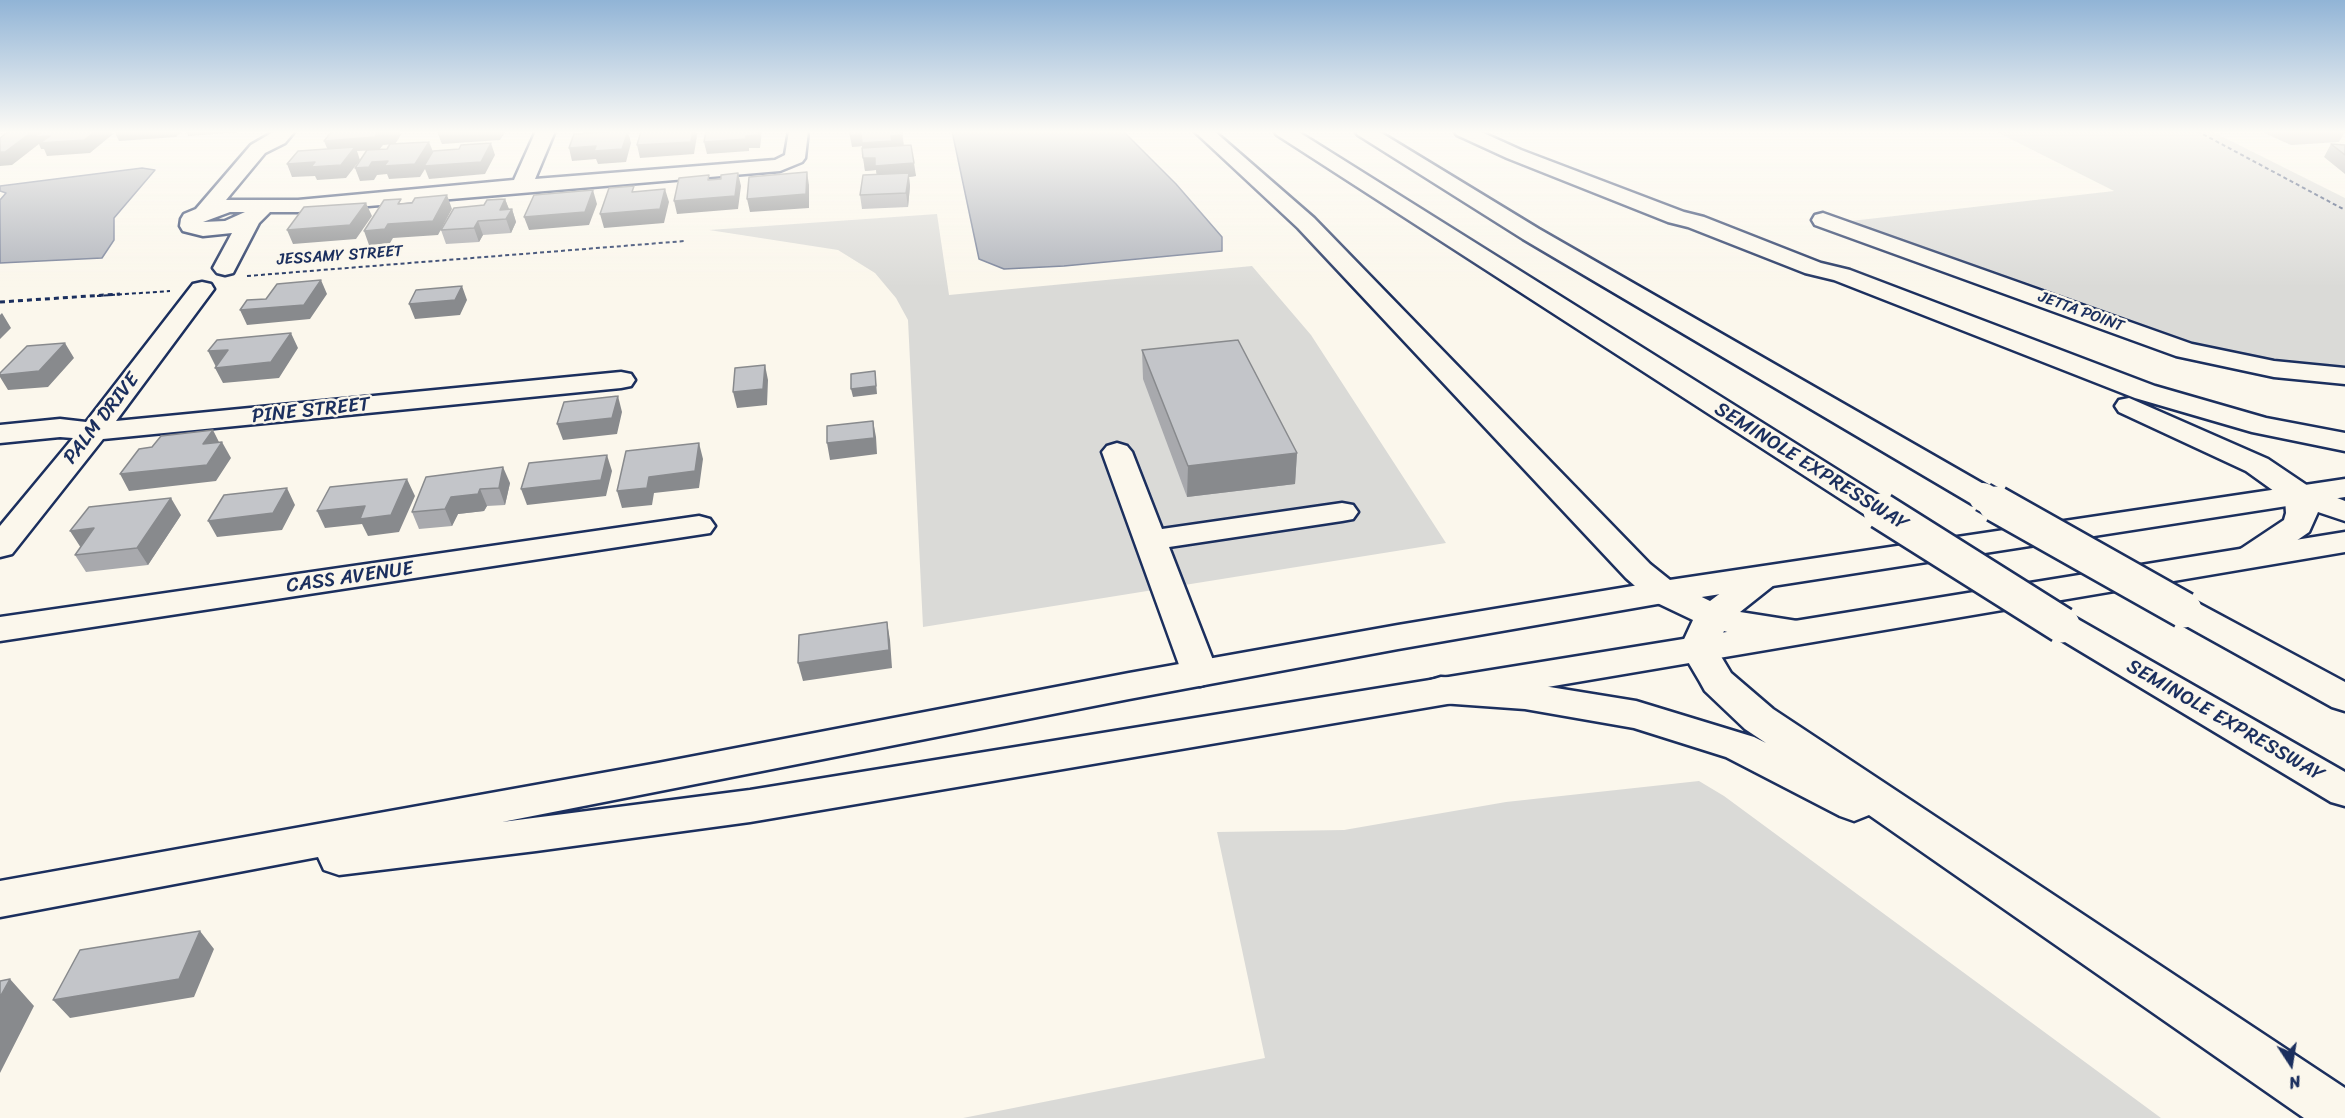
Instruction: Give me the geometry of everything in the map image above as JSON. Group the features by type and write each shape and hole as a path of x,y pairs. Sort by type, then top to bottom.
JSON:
{"main road":[{"path":"229,183 205,212 192,219 191,226 214,229 250,212 298,206 562,183"},
{"path":"225,268 250,212 251,186 253,183"},
{"path":"1261,183 1306,223 1638,571 1705,632 1718,682 1759,719 2345,1117"},
{"name":"SEMINOLE EXPRESSWAY","path":"1366,183 2062,625 2345,791"},
{"path":"1449,183 1531,234 1983,497 2345,698"},
{"path":"1588,183 1676,217 1696,222 1813,268 1842,275 2172,401 2262,426 2345,442"},
{"name":"JETTA POINT","path":"1823,220 2185,350 2274,369 2345,376"},
{"path":"1813,268 1834,280 2029,360 2176,427 2257,465 2300,495 2345,512"},
{"name":"PALM DRIVE","path":"0,547 94,431 202,289"},
{"name":"PINE STREET","path":"0,434 60,428 94,431 621,380"},
{"path":"1117,452 1200,673"},
{"path":"0,899 658,778 1200,673 1663,592 2345,488"},
{"path":"2251,557 2298,525 2302,513 2300,495"},
{"path":"1150,540 1342,512"},
{"name":"CASS AVENUE","path":"0,630 699,526"},
{"path":"45,892 536,835 739,807 1441,690 1705,632 1798,631 2345,542"},
{"path":"1705,632 1762,578"},
{"path":"1441,690 1525,696 1636,715 1740,747 1967,861"}],"path":[{"path":"2295,183 2345,210"},
{"name":"JESSAMY STREET","path":"0,302 202,289 219,281 241,276 685,242"}],"shaded area":[{"path":"22,183 144,183 114,218 114,240 102,258 0,263 0,200 6,193 0,191 0,186"},
{"path":"963,183 1175,183 1222,237 1222,251 1064,266 1004,269 979,259"},
{"path":"2098,183 2315,183 2345,198 2345,369 2269,363 2187,345 1842,222 2114,191"},
{"path":"937,214 949,295 1252,266 1311,335 1446,543 923,627 908,320 896,298 875,273 838,250 709,230"},
{"path":"1699,781 1724,796 2161,1118 963,1118 1265,1058 1217,832 1344,830 1506,802"}],"building":[{"path":"678,183 737,183 735,196 674,201"},
{"path":"748,183 806,183 806,194 747,199"},
{"path":"862,183 907,183 906,193 860,195"},
{"path":"634,186 632,192 665,189 660,209 600,214 609,188"},
{"path":"593,190 585,212 524,217 534,195"},
{"path":"447,195 433,221 388,224 385,229 364,231 384,200 401,199 398,204 412,203 415,198"},
{"path":"505,199 500,210 512,209 506,219 478,221 474,228 441,230 454,208 484,205 487,200"},
{"path":"366,203 350,225 287,230 304,207"},
{"path":"321,280 304,305 240,310 247,300 266,299 277,284"},
{"path":"462,286 455,300 409,304 416,290"},
{"path":"291,333 271,362 215,368 228,350 208,351 217,340"},
{"path":"1238,340 1297,453 1188,466 1142,350"},
{"path":"65,343 39,371 0,375 27,346"},
{"path":"765,365 763,389 733,392 735,368"},
{"path":"875,371 876,386 851,389 851,374"},
{"path":"618,396 612,418 557,424 564,402"},
{"path":"873,421 874,438 827,443 827,426"},
{"path":"213,430 203,444 222,442 207,465 120,474 139,449 152,447 161,436"},
{"path":"699,443 695,471 649,477 647,488 617,491 626,451"},
{"path":"607,455 601,480 521,489 529,463"},
{"path":"503,467 499,488 480,489 478,494 451,497 445,509 412,512 426,477"},
{"path":"407,479 391,515 360,519 365,506 317,511 330,487"},
{"path":"287,488 273,513 208,521 224,495"},
{"path":"171,498 137,548 75,555 94,528 70,531 89,507"},
{"path":"887,622 889,650 798,663 799,635"},
{"path":"200,931 179,979 53,1000 80,950"},
{"path":"10,979 0,997 0,981"}]}
